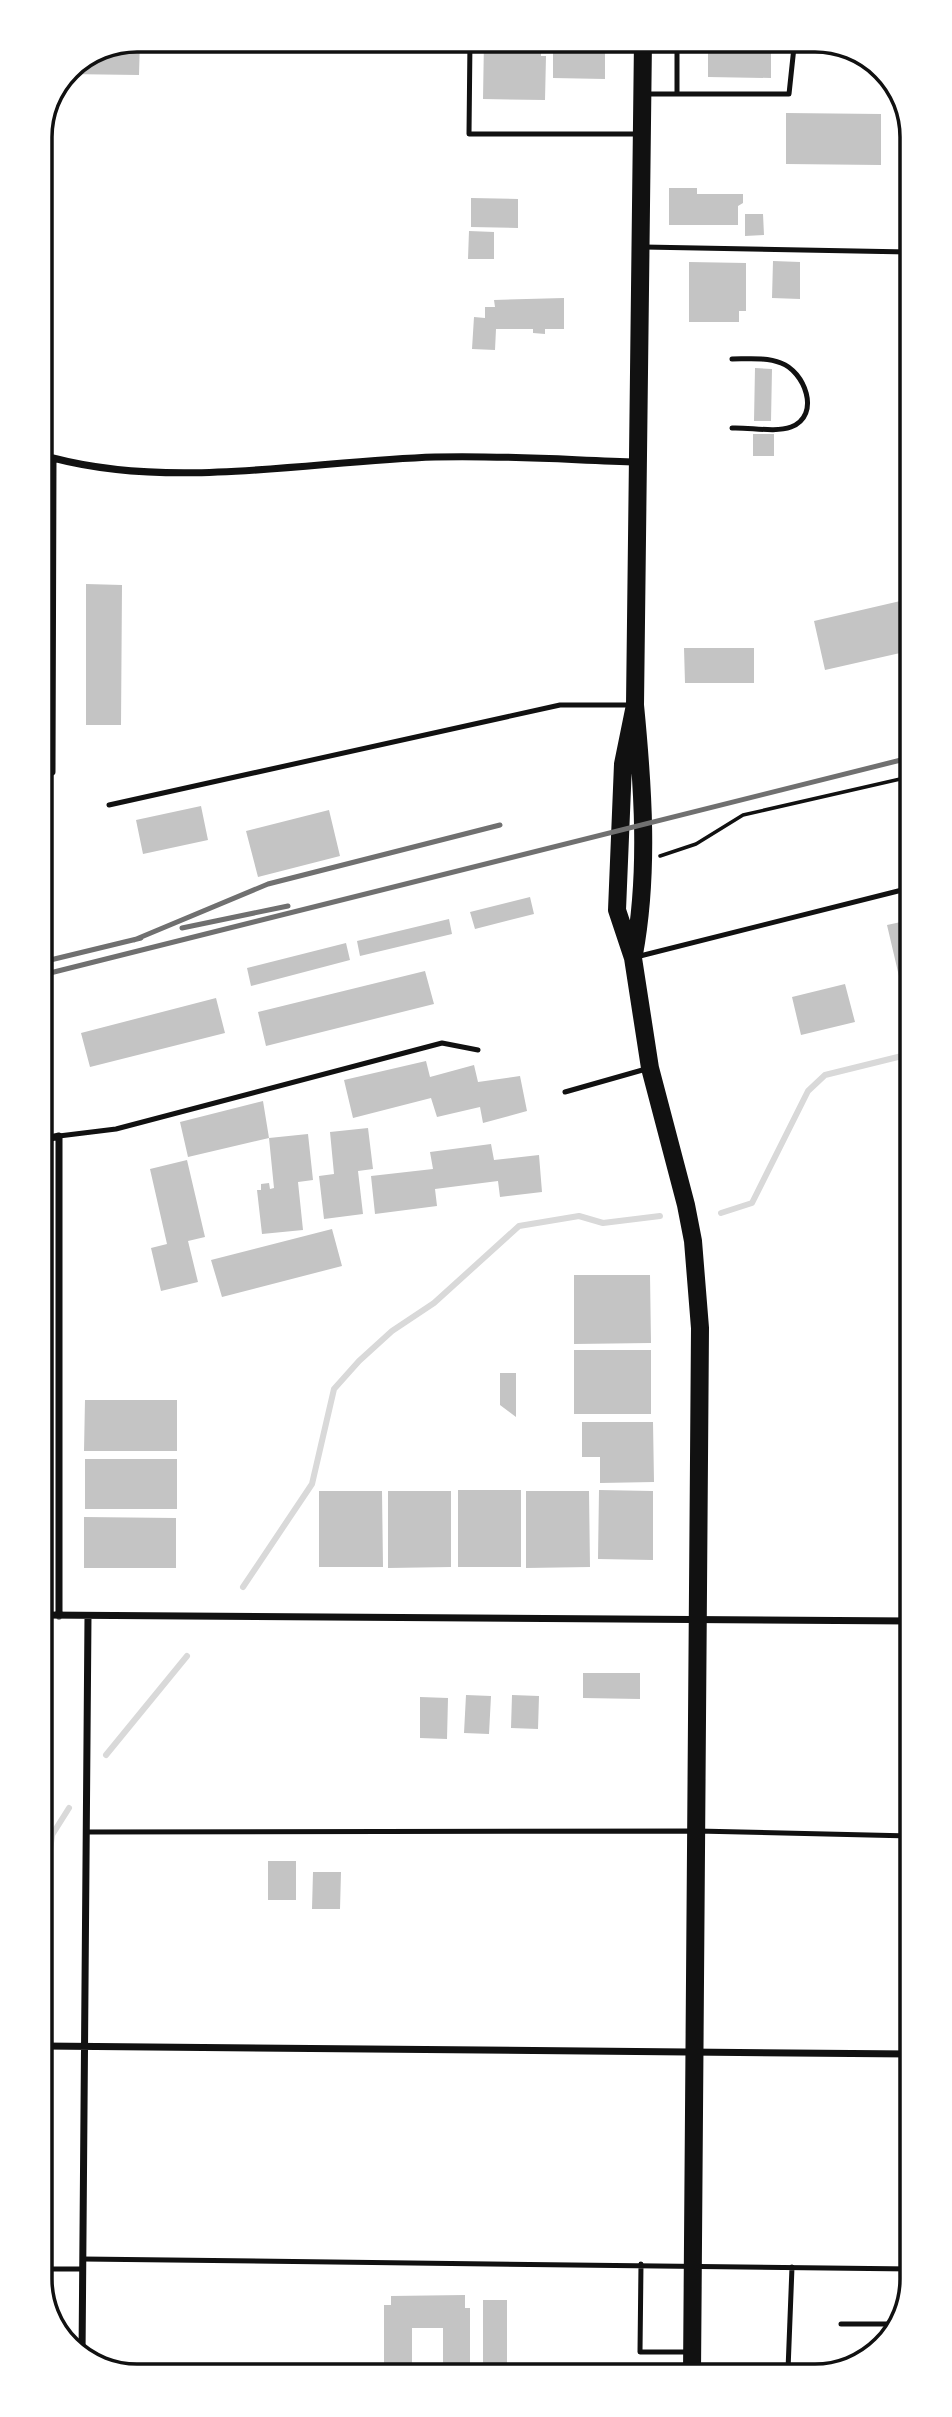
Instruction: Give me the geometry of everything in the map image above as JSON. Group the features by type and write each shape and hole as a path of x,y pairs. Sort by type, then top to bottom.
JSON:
{"main road":[{"path":"633,958 642,907 640,761 635,705 643,53"},
{"path":"635,705 623,764 617,911 633,958 650,1068 693,1241 701,1404 692,2364"}],"street":[{"path":"53,514 53,458 87,467 157,474 436,457 638,462"},
{"path":"53,1138 59,1136 59,1616"},
{"path":"52,1616 900,1621"},
{"path":"82,2344 88,1616"},
{"path":"52,2046 900,2054"}],"lane":[{"path":"470,52 469,134 642,134"},
{"path":"677,53 677,94"},
{"path":"642,94 789,94 793,53"},
{"path":"641,247 900,252"},
{"path":"732,359 779,362 790,368 800,378 807,403 802,419 791,427 732,428"},
{"path":"109,804 561,705 635,705"},
{"path":"633,958 900,890"},
{"path":"59,1136 116,1129 442,1044 478,1050"},
{"path":"565,1092 650,1068"},
{"path":"87,1832 697,1831 900,1836"},
{"path":"83,2259 900,2269"},
{"path":"641,2264 640,2351 692,2352"},
{"path":"788,2364 792,2267"},
{"path":"52,2269 82,2269"},
{"path":"841,2324 887,2324"}],"path":[{"path":"641,863 696,844 743,816 900,779"}],"building":[{"path":"140,52 139,75 81,74 110,57"},
{"path":"484,53 541,53 541,56 546,56 545,100 483,99"},
{"path":"553,53 605,53 605,79 553,78"},
{"path":"708,53 771,53 771,78 708,77"},
{"path":"786,113 881,114 881,165 786,164"},
{"path":"669,188 697,188 697,194 743,194 743,203 738,206 738,225 669,225"},
{"path":"471,198 518,199 518,228 471,227"},
{"path":"745,214 763,214 764,235 745,236"},
{"path":"469,231 494,232 494,259 468,259"},
{"path":"773,261 800,262 800,299 772,298"},
{"path":"689,262 746,263 746,311 739,311 739,322 689,322"},
{"path":"564,298 564,329 545,329 545,334 533,333 533,329 496,329 495,350 472,349 474,317 485,318 485,307 495,307 494,300"},
{"path":"755,368 772,369 771,421 754,421"},
{"path":"753,434 774,434 774,456 753,456"},
{"path":"86,584 122,585 121,725 86,725"},
{"path":"900,601 900,653 825,670 814,621"},
{"path":"684,648 754,648 754,683 685,683"},
{"path":"201,806 208,840 143,854 136,820"},
{"path":"329,810 340,856 258,877 246,831"},
{"path":"530,897 534,914 475,929 470,912"},
{"path":"449,919 452,934 360,956 357,941"},
{"path":"900,922 900,981 887,925"},
{"path":"346,943 350,960 251,986 247,968"},
{"path":"425,971 434,1004 266,1046 258,1012"},
{"path":"845,984 855,1022 801,1035 792,997"},
{"path":"216,998 225,1033 90,1067 81,1033"},
{"path":"426,1061 430,1077 474,1065 478,1082 520,1076 527,1111 483,1123 480,1107 437,1117 431,1098 353,1118 344,1080"},
{"path":"263,1101 269,1138 188,1157 180,1122"},
{"path":"368,1128 373,1169 358,1171 363,1214 324,1219 319,1176 334,1174 330,1132"},
{"path":"308,1134 313,1180 298,1182 303,1230 262,1234 257,1190 261,1190 261,1184 269,1183 270,1189 274,1188 269,1138"},
{"path":"491,1144 494,1160 539,1155 542,1192 500,1197 498,1181 435,1189 437,1206 375,1214 371,1176 433,1169 430,1152"},
{"path":"187,1160 205,1237 188,1241 198,1282 161,1291 151,1248 167,1244 150,1169"},
{"path":"332,1229 342,1266 222,1297 211,1260"},
{"path":"574,1275 650,1275 651,1343 574,1344"},
{"path":"574,1350 651,1350 651,1414 574,1414"},
{"path":"500,1373 516,1373 516,1417 500,1405"},
{"path":"85,1400 177,1400 177,1451 84,1451"},
{"path":"582,1422 653,1422 654,1482 600,1483 600,1457 582,1457"},
{"path":"85,1459 177,1459 177,1509 85,1509"},
{"path":"458,1490 521,1490 521,1567 458,1567"},
{"path":"599,1490 653,1491 653,1560 598,1559"},
{"path":"319,1491 382,1491 383,1567 319,1567"},
{"path":"388,1491 451,1491 451,1567 388,1568"},
{"path":"526,1491 589,1491 590,1567 526,1568"},
{"path":"84,1517 176,1518 176,1568 84,1568"},
{"path":"583,1673 640,1673 640,1699 583,1698"},
{"path":"466,1695 491,1696 489,1734 464,1733"},
{"path":"512,1695 539,1696 538,1729 511,1728"},
{"path":"420,1697 448,1698 447,1739 420,1738"},
{"path":"268,1861 296,1861 296,1900 268,1900"},
{"path":"313,1872 341,1872 340,1909 312,1909"},
{"path":"465,2295 465,2308 470,2308 470,2364 443,2364 443,2328 412,2328 412,2364 384,2364 384,2305 391,2305 391,2296"},
{"path":"483,2300 507,2300 507,2364 483,2364"}],"waterway":[{"path":"721,1213 752,1203 808,1091 825,1075 900,1056"},
{"path":"243,1587 312,1484 334,1389 359,1361 392,1331 434,1303 519,1226 579,1216 603,1223 660,1216"},
{"path":"106,1755 187,1656"},
{"path":"52,1835 69,1808"}],"railway":[{"path":"53,972 900,760"},
{"path":"134,940 268,884 500,825"},
{"path":"182,928 288,906"},
{"path":"53,959 141,938"}]}
